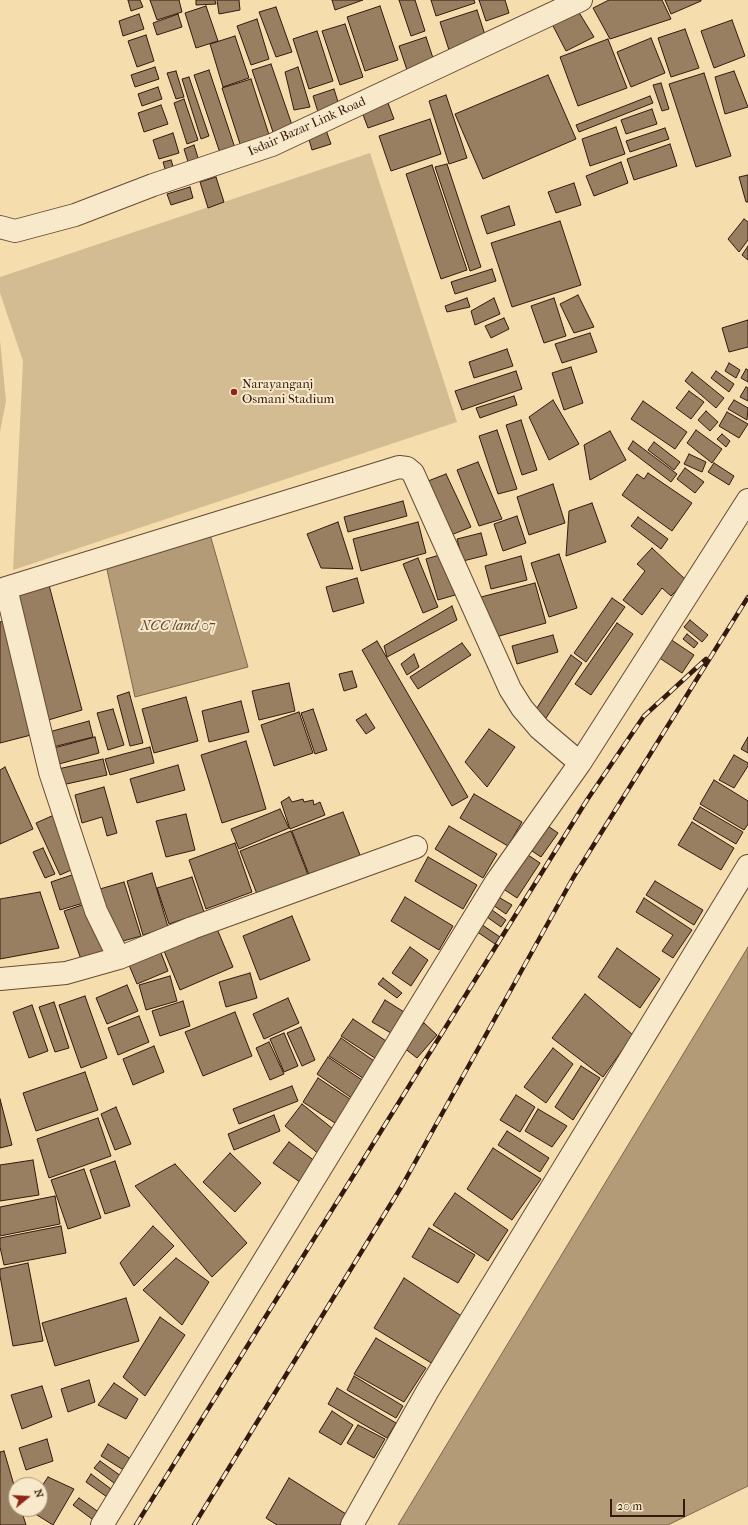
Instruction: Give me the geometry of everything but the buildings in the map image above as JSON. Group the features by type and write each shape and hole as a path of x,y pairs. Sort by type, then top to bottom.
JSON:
{"street":[{"name":"Isdair Bazar Link Road","path":"0,227 15,231 75,215 153,185 272,145 582,0"},
{"path":"119,958 96,911 50,772 3,589 399,467 407,468 413,473 510,689 522,708 538,728 580,762"},
{"path":"102,1525 496,882 580,762 748,500"},
{"path":"0,979 66,973 119,958 192,928 416,847"},
{"path":"352,1525 427,1392 748,866"}],"shaded area":[{"name":"Narayanganj Osmani Stadium","path":"370,153 457,422 13,570 23,361 0,293 0,277"},
{"path":"0,340 6,401 0,432"}],"water":[{"name":"NCC land 07","path":"209,531 248,667 135,697 106,565"},
{"path":"748,947 748,1486 668,1525 398,1525"}],"railway":[{"path":"194,1525 403,1184 573,878 748,597"},
{"path":"136,1525 587,800 644,716 706,659"}],"place":[{"name":"Narayanganj Osmani Stadium","path":"234,392"}]}
